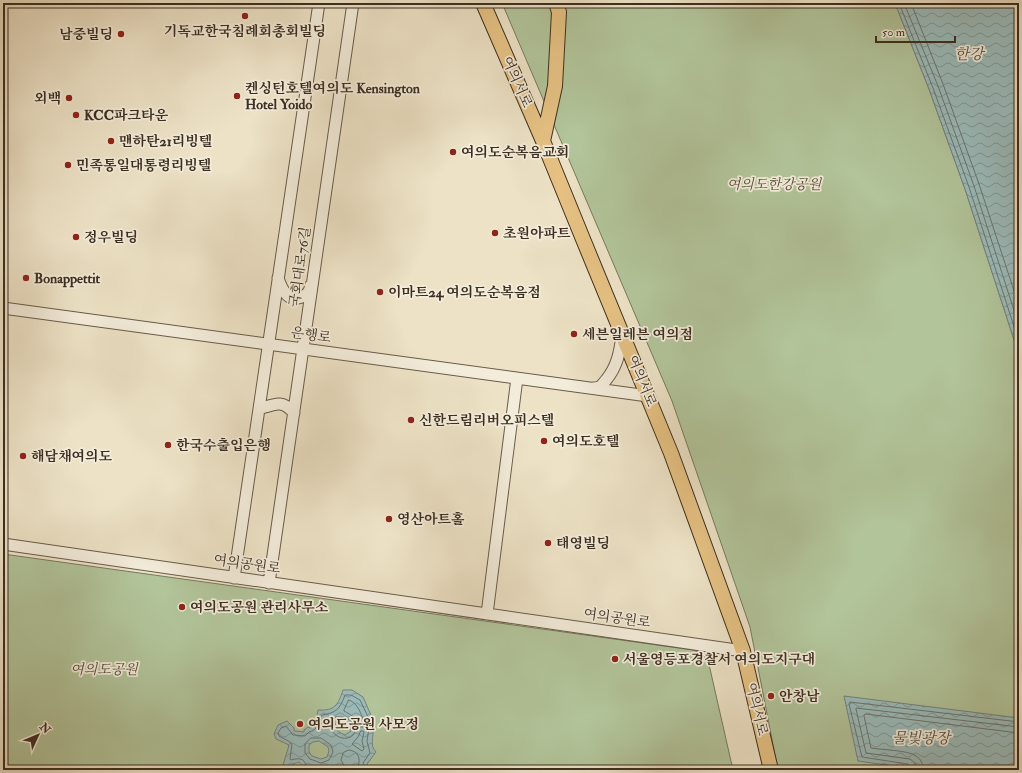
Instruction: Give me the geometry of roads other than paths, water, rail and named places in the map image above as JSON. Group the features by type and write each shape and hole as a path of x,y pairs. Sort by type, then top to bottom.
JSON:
{"main road":[{"name":"여의서로","path":"483,3 543,141 671,453 743,651 771,770"},
{"path":"543,141 555,86 560,12 556,3"}],"street":[{"name":"국회대로76길","path":"234,578 319,3"},
{"name":"국회대로76길","path":"269,583 353,3"},
{"path":"278,278 288,296 295,299 302,297 309,292 313,280"},
{"name":"은행로","path":"3,308 648,396"},
{"path":"592,388 599,387 613,371 620,351 622,335"},
{"path":"487,614 517,378"},
{"path":"259,409 283,404 294,414"},
{"name":"여의공원로","path":"3,544 743,651"}],"water":[{"name":"한강","path":"895,3 1019,3 1019,355 965,189 929,89"},
{"path":"343,690 352,690 363,697 374,722 372,743 376,752 367,764 370,770 304,770 299,762 293,764 289,768 283,765 289,745 276,739 274,734 278,725 287,721 294,728 294,731 304,732 304,730 308,727 311,728 316,720 318,710 332,708 335,706","holes":["338,721 350,726 351,731 345,735 338,732 334,726","319,741 328,747 329,751 327,757 321,759 312,756 309,752 309,745 313,742"]},
{"name":"물빛광장","path":"844,696 1019,718 1019,770 922,770 858,761"}],"place":[{"name":"기독교한국침례회총회빌딩","path":"245,16"},
{"name":"남중빌딩","path":"121,34"},
{"name":"켄싱턴호텔여의도 Kensington Hotel Yoido","path":"237,96"},
{"name":"외백","path":"69,98"},
{"name":"KCC파크타운","path":"76,115"},
{"name":"맨하탄21리빙텔","path":"111,141"},
{"name":"여의도순복음교회","path":"453,152"},
{"name":"민족통일대통령리빙텔","path":"68,165"},
{"name":"초원아파트","path":"495,233"},
{"name":"정우빌딩","path":"76,237"},
{"name":"Bonappettit","path":"26,278"},
{"name":"이마트24 여의도순복음점","path":"380,292"},
{"name":"세븐일레븐 여의점","path":"574,334"},
{"name":"신한드림리버오피스텔","path":"411,420"},
{"name":"여의도호텔","path":"544,441"},
{"name":"한국수출입은행","path":"168,445"},
{"name":"해담채여의도","path":"23,456"},
{"name":"영산아트홀","path":"389,519"},
{"name":"태영빌딩","path":"548,543"},
{"name":"여의도공원 관리사무소","path":"182,607"},
{"name":"서울영등포경찰서 여의도지구대","path":"615,659"},
{"name":"안창남","path":"771,696"},
{"name":"여의도공원 사모정","path":"300,724"}],"park label":[{"name":"여의도한강공원","path":"774,184"},
{"name":"여의도공원","path":"104,669"}]}
